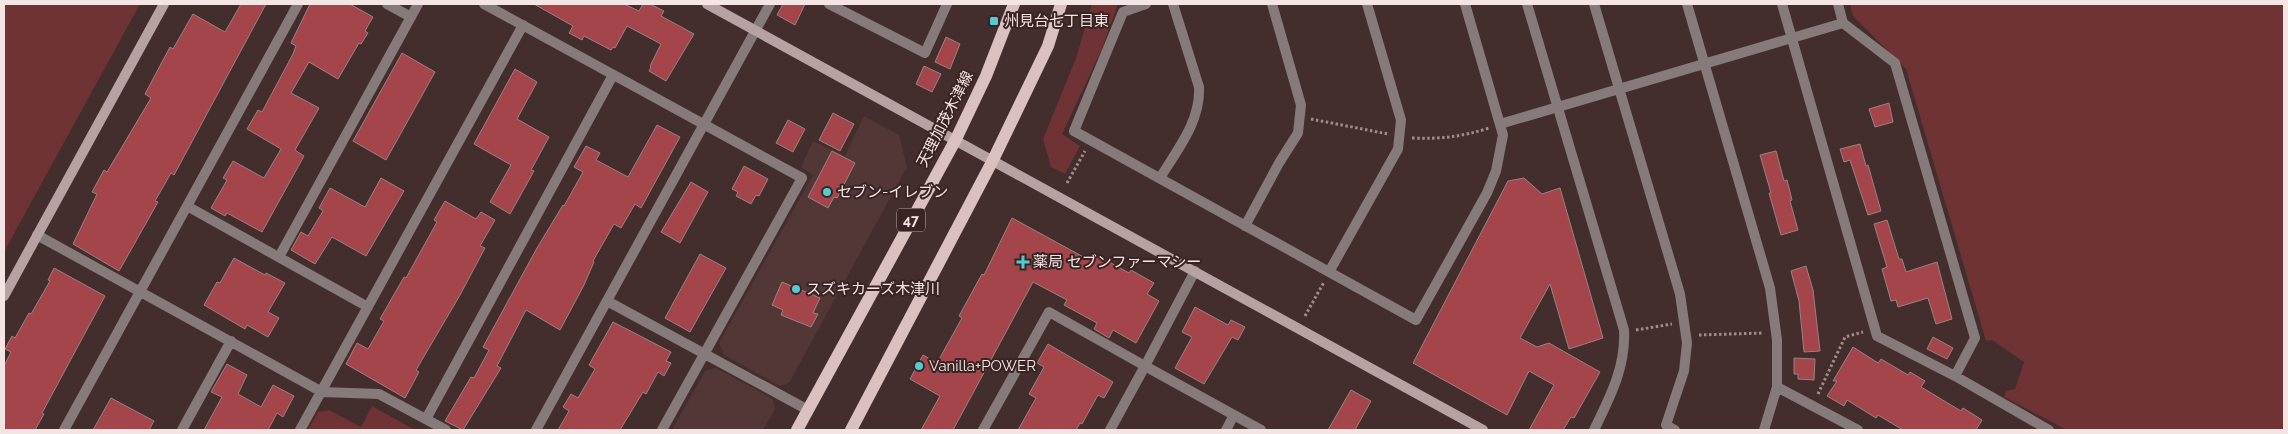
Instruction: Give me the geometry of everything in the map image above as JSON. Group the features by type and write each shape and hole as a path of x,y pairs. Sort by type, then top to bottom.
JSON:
{"main road":[{"name":"天理加茂木津線","path":"797,430 956,138 986,76 1014,4"},
{"path":"851,430 993,160 1048,46 1061,4"}],"street":[{"path":"4,296 164,4"},
{"path":"64,430 298,4"},
{"path":"388,4 410,17"},
{"path":"279,257 418,4"},
{"path":"484,4 802,178 662,430"},
{"path":"708,4 956,138 1483,430"},
{"path":"536,430 770,4"},
{"path":"829,4 846,8 925,53 947,4"},
{"path":"1146,4 1123,12 1074,131 1416,320 1487,193 1496,171 1503,135 1465,4"},
{"path":"1160,178 1194,120 1200,100 1199,86 1173,4"},
{"path":"1245,226 1298,133 1301,117 1301,105 1272,4"},
{"path":"1329,272 1398,149 1401,137 1400,120 1367,4"},
{"path":"1527,4 1624,330 1624,350 1619,374 1594,430"},
{"path":"1594,4 1680,294 1686,336 1684,371 1666,425 1675,430"},
{"path":"1687,4 1770,288 1776,333 1776,386 1764,430"},
{"path":"1782,4 1877,336 1955,376 2049,430"},
{"path":"1838,4 1843,23 1895,63 1975,338 1955,376"},
{"path":"1500,124 1843,23"},
{"path":"300,430 522,25"},
{"path":"426,419 613,75"},
{"path":"187,206 368,307"},
{"path":"38,235 322,392 379,394 446,430"},
{"path":"1110,430 1195,271"},
{"path":"607,301 808,410"},
{"path":"983,430 1049,312 1262,430"},
{"path":"182,430 231,341"},
{"path":"1776,386 1858,430"},
{"path":"1226,430 1234,415"}],"path":[{"path":"1067,183 1091,140"},
{"path":"1305,316 1329,272"},
{"path":"1636,330 1684,322"},
{"path":"1812,406 1845,337 1875,329"},
{"path":"1686,336 1776,333"}],"shaded area":[{"path":"4,4 140,4 4,252"},
{"path":"1092,4 1118,4 1101,51 1062,134 1080,146 1065,174 1051,167 1043,139 1076,58"},
{"path":"1850,4 2284,4 2284,430 2067,430 2004,397 2006,391 2015,389 2024,362 1992,340 1986,341 1906,69 1853,16"},
{"path":"864,116 899,135 907,167 789,383 780,386 724,355 719,343 813,175 801,167 813,141 845,156"},
{"path":"716,368 773,399 775,409 763,430 672,430 705,371"},
{"path":"372,406 415,430 308,430 318,412 329,410 361,427"}],"building":[{"path":"241,4 266,4 174,175 171,173 155,201 158,202 119,271 73,244 97,194 92,192 104,170 107,172 151,98 145,94 170,47 173,49 193,14 225,32"},
{"path":"310,4 350,4 373,17 365,31 368,33 361,44 359,43 338,79 309,62 291,93 319,108 295,150 304,156 262,232 227,213 225,216 211,208 227,180 223,178 233,161 264,178 281,149 247,129 258,110 262,112 293,54 296,46 291,43"},
{"path":"534,4 624,4 639,11 643,4 650,4 664,11 661,16 694,34 666,81 649,71 661,44 627,26 615,48 613,47 611,50 584,36 582,40 569,33 573,26"},
{"path":"783,4 805,4 795,25 777,15"},
{"path":"946,37 960,44 950,69 935,62"},
{"path":"402,53 435,72 386,160 353,141"},
{"path":"924,66 941,74 932,92 916,84"},
{"path":"515,69 537,82 517,119 549,137 531,170 534,171 510,214 490,202 511,165 474,144"},
{"path":"1889,103 1893,122 1875,127 1869,109"},
{"path":"833,113 854,124 840,151 819,140"},
{"path":"788,120 805,129 793,152 776,143"},
{"path":"657,125 680,137 641,208 635,204 621,228 614,224 593,261 584,285 560,330 526,310 497,366 501,368 463,430 445,421 471,377 474,378 489,350 483,347 537,248 583,172 574,167 586,146 600,153 596,160 628,177"},
{"path":"1860,144 1881,211 1868,215 1850,160 1844,162 1840,149"},
{"path":"832,151 855,163 837,198 834,197 828,208 808,197"},
{"path":"1776,151 1784,181 1787,180 1792,200 1790,201 1798,230 1781,235 1760,155"},
{"path":"744,166 768,179 759,196 756,195 751,204 736,196 738,192 732,189"},
{"path":"381,178 404,191 366,256 332,237 315,264 291,250 301,232 308,236 323,211 319,208 330,188 365,207"},
{"path":"1524,178 1542,194 1560,188 1603,338 1569,349 1550,284 1520,338 1537,347 1549,343 1600,372 1574,418 1571,417 1563,430 1529,430 1554,385 1529,371 1507,415 1413,363 1508,181"},
{"path":"691,182 708,192 680,243 661,232"},
{"path":"445,201 476,219 481,212 495,220 480,246 485,248 416,370 419,372 405,398 346,364 357,343 368,349 384,321 380,319 404,277 406,278 437,222 434,220"},
{"path":"1012,218 1089,260 1093,253 1129,273 1131,270 1154,283 1147,294 1159,301 1136,343 1113,330 1109,338 1094,329 1097,323 1064,305 1067,300 1033,282 953,430 921,430 940,396 910,379 923,355 937,363 962,318 959,316 982,274 984,275"},
{"path":"1887,220 1899,259 1902,259 1906,272 1937,262 1952,319 1936,324 1928,298 1898,307 1896,300 1891,301 1882,269 1887,267 1874,224"},
{"path":"700,254 726,268 690,332 665,318"},
{"path":"234,258 265,275 266,273 285,283 268,312 279,318 268,337 247,325 245,329 204,305 217,282 220,283"},
{"path":"1806,266 1813,290 1820,351 1804,352 1799,301 1791,271"},
{"path":"54,268 105,296 42,413 44,414 35,430 4,430 4,366 11,352 5,349 12,336 15,338 29,313 31,314 50,281 48,280"},
{"path":"782,282 820,298 813,313 818,314 811,327 781,315 783,310 772,305"},
{"path":"1195,307 1228,325 1231,320 1245,327 1238,340 1232,337 1204,384 1175,368 1192,337 1182,332"},
{"path":"613,322 671,352 666,361 671,363 664,376 658,372 646,394 643,392 620,430 558,430 569,411 563,407 571,394 578,398 595,369 589,365"},
{"path":"1933,337 1953,348 1947,359 1927,349"},
{"path":"1048,344 1113,382 1104,398 1098,395 1082,424 1080,423 1076,430 1018,430 1036,398 1029,394 1044,367 1037,363"},
{"path":"1853,347 1878,363 1881,359 1908,375 1910,372 1925,381 1921,387 1961,411 1963,408 1982,420 1976,430 1903,430 1878,415 1876,418 1847,400 1844,406 1827,396 1837,381 1833,381"},
{"path":"1794,358 1815,359 1814,380 1798,379 1798,374 1794,374"},
{"path":"227,364 247,375 238,394 261,407 273,385 294,396 283,417 277,413 268,430 204,430 222,397 211,392"},
{"path":"1351,390 1371,401 1355,430 1328,430"},
{"path":"111,398 154,421 149,430 93,430"}],"place":[{"name":"州見台七丁目東","path":"994,21"},
{"name":"セブン-イレブン","path":"827,192"},
{"name":"薬局 セブンファーマシー","path":"1023,262"},
{"name":"スズキカーズ木津川","path":"796,289"},
{"name":"Vanilla+POWER","path":"919,366"}]}
